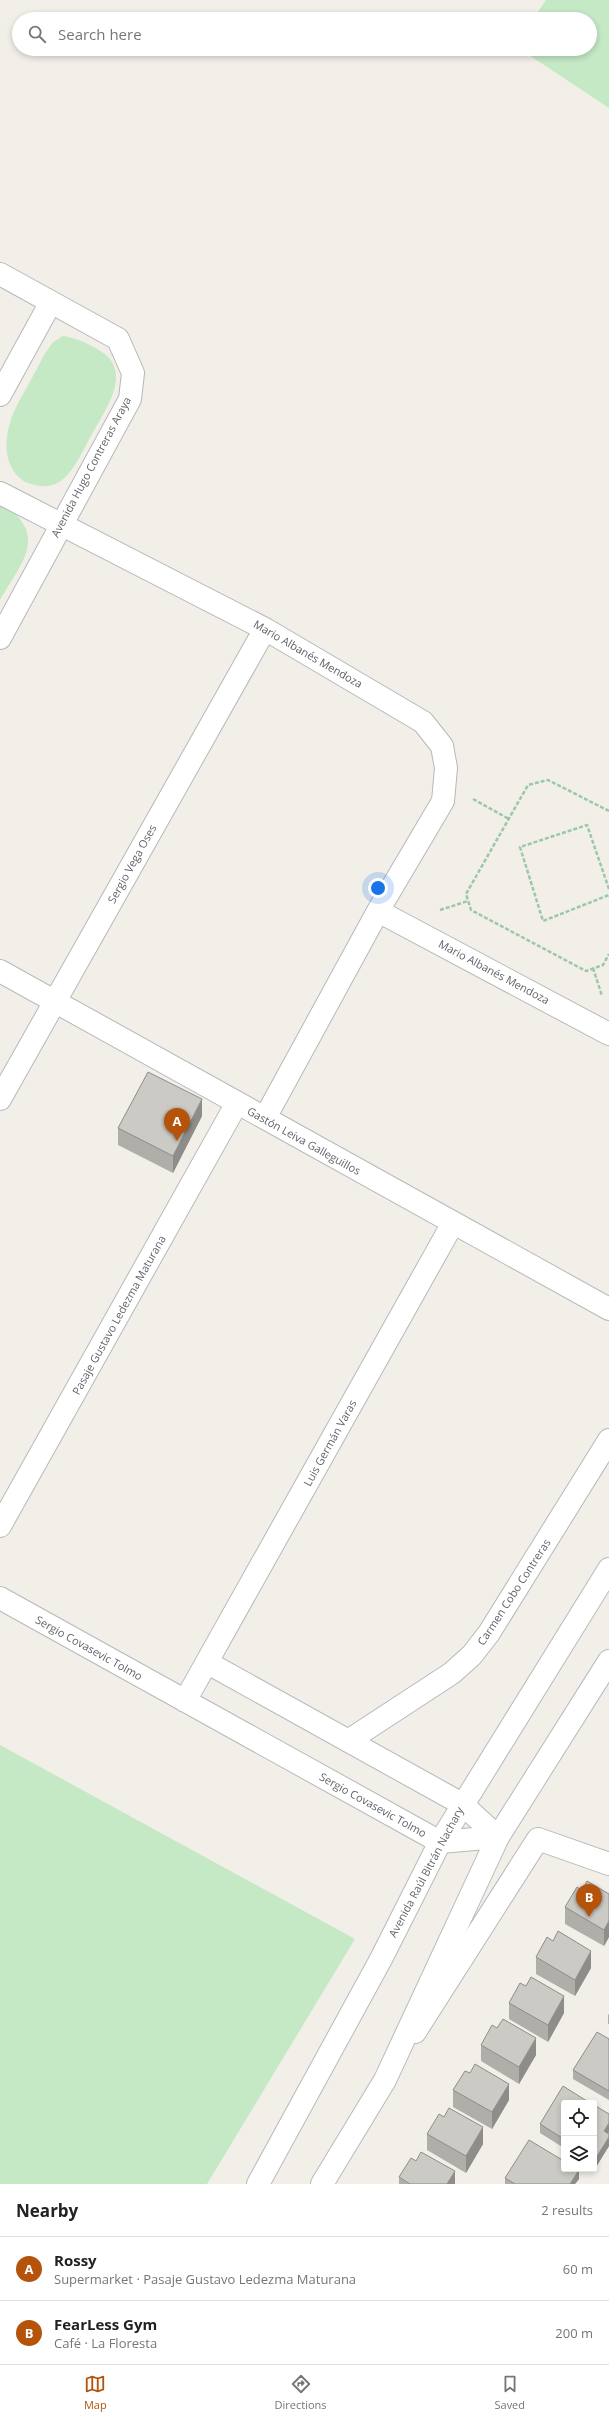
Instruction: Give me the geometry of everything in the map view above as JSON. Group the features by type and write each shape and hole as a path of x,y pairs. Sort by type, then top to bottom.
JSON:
{"street":[{"name":"Avenida Hugo Contreras Araya","path":"0,274 118,339 134,373 130,398 60,524 0,638"},
{"path":"0,395 51,302"},
{"name":"Mario Albanés Mendoza","path":"0,493 265,628 424,722 442,746 446,768 442,801 378,911 265,1118"},
{"name":"Sergio Vega Oses","path":"0,1099 265,628"},
{"name":"Mario Albanés Mendoza","path":"378,911 609,1034"},
{"name":"Gastón Leiva Galleguillos","path":"0,971 609,1309"},
{"name":"Pasaje Gustavo Ledezma Maturana","path":"0,1526 237,1103"},
{"name":"Luis Germán Varas","path":"185,1701 208,1664 452,1223"},
{"name":"Carmen Cobo Contreras","path":"348,1741 452,1673 472,1655 489,1633 609,1440"},
{"name":"Avenida Raúl Bitrán Nachary","path":"258,2184 381,1959 440,1842 462,1804 609,1569"},
{"name":"Sergio Covasevic Tolmo","path":"0,1598 440,1842 498,1837"},
{"path":"385,2080 498,1837 609,1660"},
{"path":"208,1664 462,1804 498,1837"},
{"path":"322,2184 385,2080 538,1839 609,1864"}],"path":[{"path":"609,811 548,780 528,786 466,894 471,910 586,971 603,965 609,954"},
{"path":"444,784 509,819"},
{"path":"609,889 587,825 520,847 543,921 609,895"},
{"path":"593,968 602,997"}],"green space":[{"path":"546,0 609,0 609,108 531,56 597,56 597,12 538,12"},
{"path":"63,336 84,342 108,357 114,367 116,378 110,401 71,471 58,483 49,486 40,486 25,482 11,467 6,447 7,437 13,414 44,355 53,342"},
{"path":"0,501 15,514 24,525 28,537 27,548 23,559 0,600"},
{"path":"0,1745 355,1939 207,2184 0,2184"}],"building":[{"path":"148,1072 202,1099 173,1156 118,1128"},
{"path":"587,1881 609,1894 609,1921 604,1930 565,1907 577,1887 582,1891"},
{"path":"558,1931 591,1951 575,1980 536,1957 547,1937 553,1941"},
{"path":"531,1977 564,1996 548,2025 509,2003 520,1983 526,1986"},
{"path":"503,2019 536,2038 519,2067 481,2045 492,2025 497,2028"},
{"path":"597,2032 609,2039 609,2091 573,2070"},
{"path":"475,2064 509,2084 492,2112 453,2090 465,2071 470,2073"},
{"path":"563,2086 585,2100 561,2100 561,2137 540,2124"},
{"path":"597,2107 609,2114 609,2123 604,2131 609,2134 609,2137 597,2156"},
{"path":"449,2108 483,2127 466,2156 427,2134 439,2114 444,2117"},
{"path":"529,2140 561,2159 561,2172 578,2172 570,2184 515,2184 505,2178"},
{"path":"421,2152 455,2171 447,2184 410,2184 399,2177 411,2158 416,2161"}],"place":[{"name":"Rossy","path":"177,1141"},
{"name":"FearLess Gym","path":"589,1917"}]}
